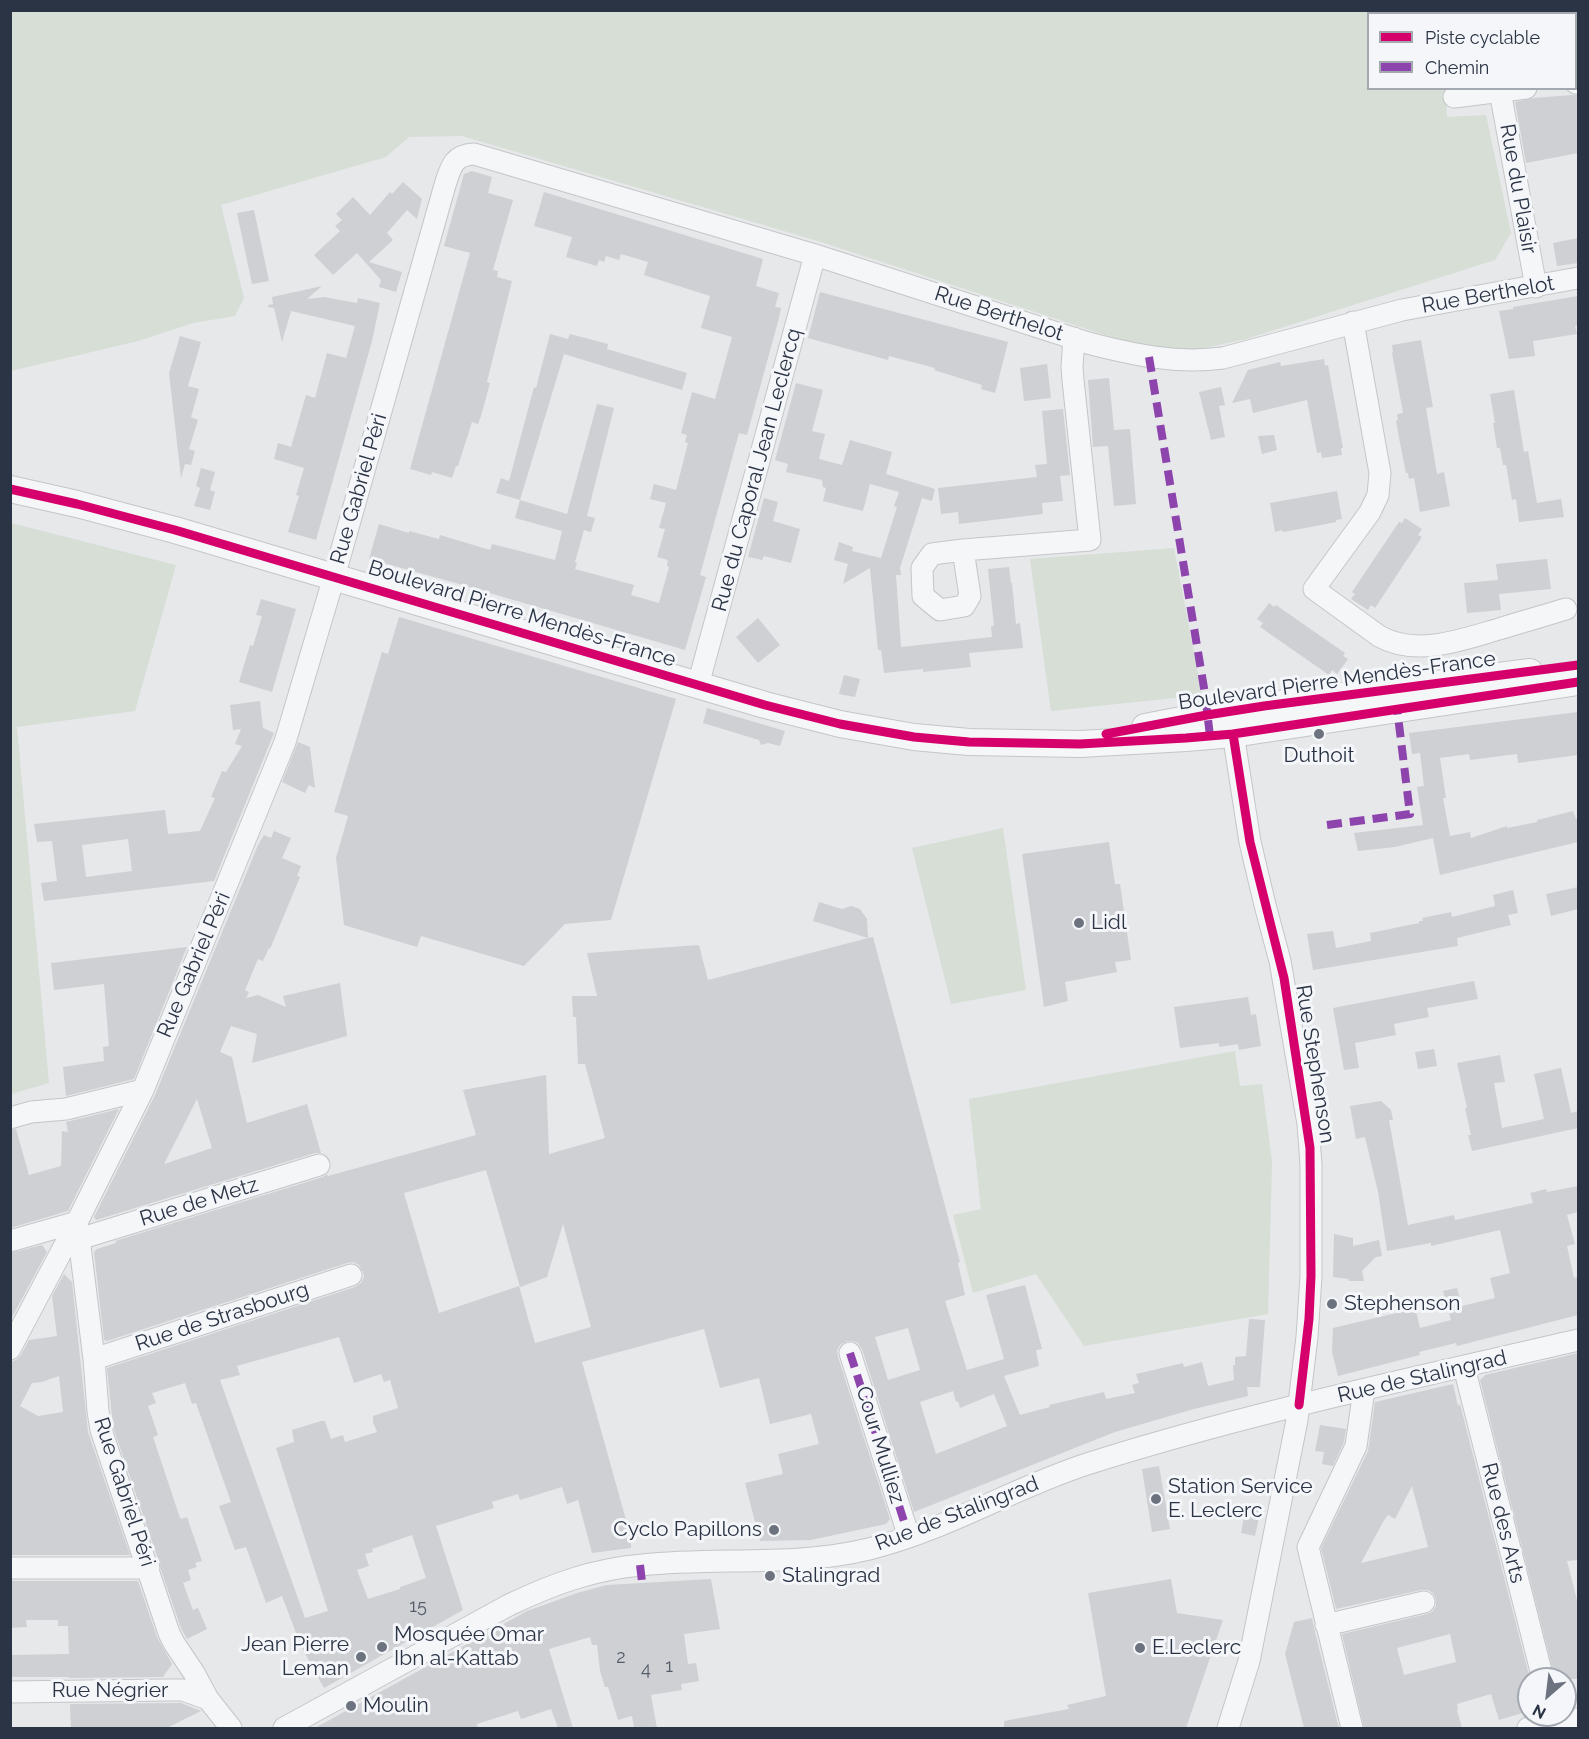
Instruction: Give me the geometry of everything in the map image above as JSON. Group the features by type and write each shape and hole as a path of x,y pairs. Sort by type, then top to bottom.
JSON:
{"street":[{"path":"1454,97 1513,90"},
{"name":"Rue du Plaisir","path":"1500,92 1536,287"},
{"name":"Rue Berthelot","path":"445,185 453,163 466,154 474,154 814,255 1074,338 1112,349 1169,360 1198,361 1237,355 1402,310 1578,278"},
{"name":"Rue Gabriel Péri","path":"231,1728 208,1699 169,1633 99,1421 94,1359 78,1230 142,1090 285,742 445,185"},
{"name":"Rue du Caporal Jean Leclercq","path":"698,685 814,255"},
{"path":"1353,322 1380,473 1378,495 1370,512 1314,589 1378,636 1388,641 1407,645 1435,645 1456,641 1566,609"},
{"path":"963,550 1090,540 1073,373 1074,338"},
{"name":"Boulevard Pierre Mendès-France","path":"10,489 117,513 698,685 818,719 888,734 942,740 1029,743 1090,743 1186,738 1231,722 1578,665"},
{"name":"Boulevard Pierre Mendès-France","path":"1231,722 1578,682"},
{"name":"Rue Stephenson","path":"1228,1728 1249,1661 1299,1405 1308,1328 1311,1276 1310,1148 1284,978 1250,842 1231,722"},
{"path":"10,1118 31,1112 66,1109 142,1090"},
{"name":"Rue de Metz","path":"10,1241 78,1230 319,1165"},
{"path":"10,1349 78,1230"},
{"name":"Rue de Strasbourg","path":"94,1359 351,1275"},
{"name":"Rue de Stalingrad","path":"288,1727 499,1610 544,1588 579,1576 641,1574 712,1561 794,1560 833,1556 871,1548 909,1538 1059,1474 1172,1439 1299,1405 1578,1340"},
{"name":"Cour Mulliez","path":"850,1353 909,1538"},
{"name":"Rue des Arts","path":"1464,1367 1540,1667"},
{"path":"1352,1728 1308,1547 1356,1446 1364,1390"},
{"path":"10,1568 149,1568"},
{"path":"1326,1625 1424,1602"},
{"path":"161,1690 180,1671 183,1658"},
{"name":"Rue Négrier","path":"10,1692 183,1690 208,1699"}],"shaded area":[{"path":"10,11 1435,11 1367,12 1367,90 1445,90 1447,117 1486,115 1511,233 1495,260 1246,339 1191,351 1145,348 821,242 462,136 409,137 386,157 221,205 244,298 235,316 193,323 138,341 11,371"},
{"path":"11,523 176,565 135,711 17,727 49,1083 11,1094"},
{"path":"1174,548 1202,695 1051,711 1030,559"},
{"path":"1003,828 1026,990 951,1004 912,848"},
{"path":"1235,1051 1240,1086 1262,1084 1272,1162 1268,1314 1084,1346 1036,1274 973,1293 953,1215 981,1209 969,1099"}],"building":[{"path":"1578,95 1578,153 1526,163 1515,102 1533,98"},
{"path":"472,171 492,177 488,193 513,200 493,270 498,271 497,277 512,281 481,416 478,424 472,422 452,478 410,469 470,253 444,246 464,174"},
{"path":"403,182 422,199 417,219 407,210 387,233 393,240 369,262 402,272 396,292 379,287 381,280 357,253 333,275 314,255 340,231 335,226 342,220 336,214 353,197 370,215 390,192 392,194"},
{"path":"544,192 763,259 756,286 779,293 775,307 781,308 779,318 747,435 739,433 700,575 706,577 685,650 369,559 379,524 439,539 440,535 490,550 492,544 555,560 562,531 515,518 520,500 567,514 597,404 614,408 587,516 595,518 591,532 584,530 575,569 634,585 631,595 659,603 669,567 667,566 668,560 657,557 665,529 659,528 666,503 650,499 654,484 676,490 688,443 685,442 687,435 681,433 692,392 715,399 732,337 701,328 710,296 644,275 648,262 621,254 619,260 606,256 604,262 599,260 597,266 566,257 572,237 534,226"},
{"path":"254,210 269,281 252,284 237,213"},
{"path":"1578,238 1578,263 1557,266 1553,243"},
{"path":"322,286 307,299 324,297 357,303 358,298 380,303 372,341 316,540 288,532 299,496 296,495 304,468 274,459 278,443 291,447 306,395 315,398 327,353 346,358 355,326 291,311 282,342 274,308 268,305 273,304 272,297"},
{"path":"820,292 1008,342 995,393 981,389 982,385 934,370 935,368 889,356 888,360 808,338"},
{"path":"1578,296 1578,325 1575,326 1577,334 1533,341 1535,356 1509,359 1499,311"},
{"path":"550,334 568,339 570,334 608,344 607,349 687,373 682,390 564,354 520,500 496,493 501,478 509,481"},
{"path":"180,336 201,342 188,386 199,389 191,417 198,420 189,449 195,451 191,465 185,464 181,478 169,373"},
{"path":"1421,340 1433,407 1426,408 1437,474 1444,472 1450,506 1420,512 1414,478 1409,479 1406,473 1396,421 1398,420 1397,414 1403,413 1392,345"},
{"path":"1324,359 1325,366 1328,365 1343,448 1341,448 1342,455 1322,458 1321,452 1317,453 1307,400 1253,413 1250,399 1232,403 1248,370 1280,362 1281,366"},
{"path":"1047,364 1051,398 1024,401 1020,368"},
{"path":"1109,378 1114,430 1130,429 1136,504 1114,506 1108,446 1093,447 1088,380"},
{"path":"796,383 823,390 812,431 825,434 819,459 842,465 850,440 892,452 886,474 935,489 932,501 922,498 900,568 901,575 896,575 901,647 992,637 991,626 994,626 988,569 1009,567 1016,624 1020,623 1023,648 969,653 971,667 884,673 881,650 878,650 870,568 843,584 848,564 834,560 839,542 853,547 852,551 881,558 897,507 894,506 899,492 870,484 863,511 823,501 826,488 823,487 822,480 786,472 788,464 775,460"},
{"path":"1221,387 1225,405 1219,406 1225,437 1211,440 1199,392"},
{"path":"1514,390 1524,452 1528,451 1537,503 1561,499 1564,517 1519,522 1516,499 1512,500 1506,465 1503,465 1500,448 1497,448 1490,394"},
{"path":"1063,409 1070,475 1060,476 1063,501 1042,503 1043,514 959,524 958,512 941,514 938,488 1037,477 1035,465 1047,464 1042,411"},
{"path":"1274,435 1277,450 1262,454 1258,436"},
{"path":"201,468 215,472 210,490 215,492 210,510 194,506 200,488 196,486"},
{"path":"1337,491 1342,519 1316,526 1275,532 1270,503"},
{"path":"764,498 778,502 773,521 800,529 791,563 764,556 762,560 748,557"},
{"path":"1405,518 1422,529 1418,535 1422,537 1375,608 1371,605 1368,610 1351,599 1355,594 1352,592 1399,522 1402,523"},
{"path":"1547,559 1551,589 1499,594 1501,610 1467,613 1464,583 1498,580 1496,564"},
{"path":"261,599 296,609 272,692 239,682 262,616 256,615"},
{"path":"1269,603 1274,607 1276,605 1345,653 1343,656 1348,659 1337,674 1332,670 1329,675 1260,627 1263,623 1257,619"},
{"path":"399,617 676,699 611,920 565,924 524,966 421,936 417,947 344,925 336,858 348,816 334,812 382,652 388,654"},
{"path":"758,618 780,645 758,663 736,637"},
{"path":"844,675 860,679 855,697 839,694"},
{"path":"260,701 263,728 274,733 214,881 44,901 41,883 57,881 52,841 37,842 34,824 165,810 168,834 200,831 215,798 211,797 222,771 226,772 242,746 235,744 241,729 233,730 230,705","holes":["128,839 132,871 86,877 82,845"]},
{"path":"707,708 785,731 780,746 768,743 761,745 759,740 703,723"},
{"path":"1578,712 1578,755 1518,763 1517,754 1470,760 1469,754 1440,758 1446,798 1443,798 1450,836 1470,832 1471,838 1507,826 1507,828 1537,822 1537,820 1573,811 1576,819 1578,818 1578,842 1440,875 1433,838 1395,847 1358,851 1354,833 1423,825 1417,787 1424,786 1420,753 1412,754 1409,733"},
{"path":"298,742 310,747 315,788 309,785 305,793 282,782"},
{"path":"274,831 291,838 282,858 301,866 297,876 300,877 270,949 263,961 258,959 245,990 249,992 246,998 258,995 286,1007 283,996 340,983 347,1036 252,1063 257,1034 231,1026 220,1052 232,1057 247,1123 307,1104 321,1153 96,1220 94,1217 155,1095 258,845 264,835 271,838","holes":["197,1099 212,1148 164,1164"]},
{"name":"Lidl","path":"1109,842 1115,884 1120,884 1131,960 1115,962 1117,972 1065,982 1068,1001 1044,1007 1022,854"},
{"path":"1578,887 1578,909 1551,916 1546,894"},
{"path":"1513,890 1518,913 1508,915 1511,925 1457,938 1458,946 1313,970 1307,934 1333,931 1336,948 1371,941 1370,933 1419,923 1423,921 1422,918 1451,912 1452,917 1495,906 1493,895"},
{"path":"819,902 842,909 851,906 860,909 867,919 868,938 813,921"},
{"path":"873,937 960,1262 958,1263 965,1295 945,1301 967,1370 1004,1359 986,1295 1025,1285 1042,1349 1036,1350 1039,1366 1004,1376 1020,1415 1050,1407 1049,1405 1104,1392 1106,1399 1135,1393 1132,1385 1139,1383 1136,1374 1183,1363 1184,1367 1202,1362 1208,1386 1234,1380 1235,1357 1246,1356 1249,1319 1265,1320 1260,1387 1247,1387 1248,1396 1115,1432 914,1512 862,1349 858,1343 847,1341 840,1345 837,1351 838,1357 890,1519 886,1524 811,1540 760,1541 745,1483 783,1474 778,1454 819,1444 811,1414 770,1424 759,1378 720,1388 704,1329 582,1362 631,1538 631,1548 592,1553 578,1500 567,1504 562,1487 520,1500 518,1494 492,1502 494,1508 436,1526 463,1610 324,1688 301,1646 282,1596 266,1603 246,1547 235,1550 219,1506 231,1502 196,1403 192,1404 185,1383 152,1393 156,1403 148,1406 158,1435 153,1437 179,1515 181,1519 187,1517 202,1561 195,1563 197,1567 188,1570 191,1580 183,1583 193,1610 198,1608 207,1629 187,1639 181,1628 113,1427 107,1368 355,1287 361,1283 364,1277 363,1272 359,1265 353,1262 347,1263 107,1341 104,1340 94,1252 116,1243 115,1241 327,1174 328,1176 476,1135 463,1090 546,1075 549,1154 605,1138 585,1064 578,1064 576,1017 573,1017 572,996 597,996 587,953 699,945 708,980","holes":["486,1170 520,1287 547,1277 563,1224 591,1327 535,1343 519,1286 439,1313 404,1193","908,1328 920,1370 888,1380 875,1337","339,1337 354,1383 381,1374 384,1382 390,1380 398,1408 373,1416 377,1432 345,1442 343,1435 331,1439 325,1421 321,1421 292,1430 294,1442 276,1448 328,1611 305,1618 220,1380 240,1375 237,1366","953,1391 960,1408 994,1394 1007,1426 936,1454 920,1402","412,1535 426,1578 368,1599 357,1570 369,1566 365,1554 373,1552 372,1549"]},
{"path":"187,947 134,1079 66,1096 63,1067 104,1061 103,1047 109,1046 104,984 54,990 51,963"},
{"path":"1474,981 1478,999 1427,1008 1429,1017 1394,1024 1396,1035 1355,1043 1359,1068 1344,1070 1333,1008"},
{"path":"1248,997 1251,1015 1256,1014 1261,1046 1239,1050 1238,1044 1219,1047 1219,1043 1180,1048 1174,1007"},
{"path":"1434,1049 1437,1066 1418,1069 1415,1052"},
{"path":"1500,1055 1505,1082 1494,1083 1502,1128 1544,1119 1534,1074 1561,1068 1571,1113 1578,1111 1578,1128 1472,1151 1468,1135 1471,1135 1465,1108 1467,1108 1457,1063"},
{"path":"1381,1101 1391,1110 1393,1120 1389,1120 1408,1225 1454,1215 1455,1220 1533,1203 1530,1193 1578,1186 1578,1212 1567,1215 1575,1244 1567,1246 1574,1278 1578,1277 1578,1315 1457,1346 1456,1343 1419,1352 1420,1355 1338,1376 1332,1352 1333,1328 1409,1310 1409,1312 1416,1311 1420,1328 1451,1320 1443,1291 1457,1288 1462,1306 1495,1298 1490,1278 1510,1273 1500,1230 1431,1246 1431,1243 1387,1251 1378,1192 1365,1137 1356,1139 1350,1106"},
{"path":"119,1109 68,1211 10,1228 10,1130 16,1129 29,1175 61,1166 62,1131 68,1132 66,1122"},
{"path":"1334,1234 1353,1238 1353,1246 1379,1240 1382,1256 1376,1257 1362,1271 1364,1281 1349,1281 1333,1277"},
{"path":"42,1245 47,1252 10,1321 10,1253"},
{"path":"64,1274 72,1282 88,1432 130,1555 10,1555 10,1362 21,1355 29,1340 57,1336 52,1296","holes":["59,1376 63,1412 38,1416 20,1406 32,1383"]},
{"path":"1578,1353 1578,1560 1567,1561 1578,1604 1578,1679 1577,1667 1552,1667 1480,1380 1485,1375"},
{"path":"1453,1384 1527,1667 1517,1667 1517,1715 1499,1720 1491,1694 1457,1704 1462,1728 1364,1728 1342,1634 1427,1614 1432,1612 1436,1606 1433,1593 1421,1590 1336,1609 1321,1548 1368,1451 1375,1402","holes":["1412,1486 1428,1547 1361,1563 1383,1522 1388,1515 1395,1519","1450,1634 1456,1662 1404,1675 1397,1648"]},
{"path":"1320,1425 1346,1429 1344,1442 1333,1466 1322,1464 1324,1452 1315,1451"},
{"name":"Station Service E. Leclerc","path":"1159,1466 1170,1529 1152,1532 1142,1469"},
{"path":"1246,1505 1261,1508 1255,1536 1241,1533"},
{"path":"711,1579 720,1629 684,1634 688,1664 696,1663 699,1681 681,1684 682,1690 651,1695 657,1728 634,1728 632,1716 618,1720 608,1687 605,1687 600,1671 597,1645 592,1645 590,1637 549,1649 573,1728 558,1728 551,1709 521,1719 518,1711 477,1724 478,1728 315,1728 527,1611 607,1585"},
{"name":"E.Leclerc","path":"1171,1579 1177,1613 1223,1620 1186,1728 1004,1728 1004,1721 1069,1709 1067,1705 1106,1696 1088,1593"},
{"path":"10,1581 138,1581 157,1637 172,1664 163,1677 10,1677 10,1655 69,1654 68,1626 58,1626 58,1620 26,1620 27,1627 10,1628"},
{"path":"1312,1618 1339,1728 1304,1728 1285,1654 1294,1622"},
{"path":"181,1703 201,1711 167,1728 71,1728 70,1704"}],"marked path":[{"path":"1149,357 1210,736"},
{"path":"1327,825 1410,814 1397,708"},
{"path":"850,1353 909,1537"},
{"path":"640,1565 642,1582"}],"cycle path":[{"path":"10,489 175,530 765,705 840,724 914,737 969,742 1080,744 1186,738 1233,734 1578,682"},
{"path":"1106,734 1264,706 1578,665"},
{"path":"1233,734 1250,842 1284,978 1310,1148 1311,1276 1309,1319 1299,1405"}],"place":[{"name":"Duthoit","path":"1319,734"},
{"name":"Lidl","path":"1079,923"},
{"name":"Stephenson","path":"1332,1304"},
{"name":"Station Service E. Leclerc","path":"1156,1499"},
{"name":"Cyclo Papillons","path":"774,1530"},
{"name":"Stalingrad","path":"770,1576"},
{"name":"Mosquée Omar Ibn al-Kattab","path":"382,1647"},
{"name":"E.Leclerc","path":"1140,1648"},
{"name":"Jean Pierre Leman","path":"361,1657"},
{"name":"Moulin","path":"351,1706"}]}
